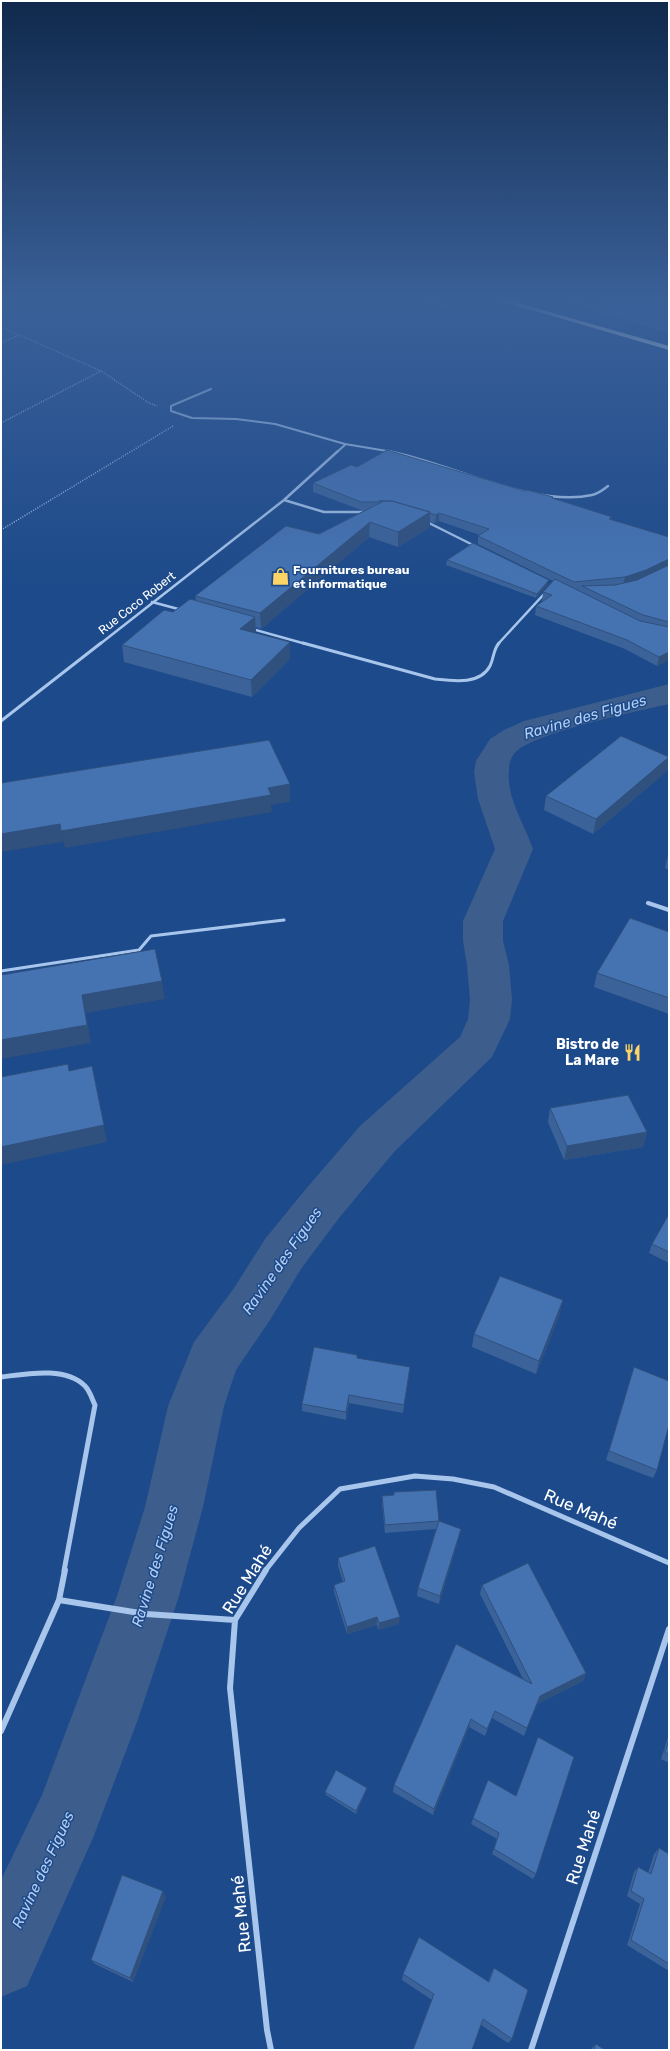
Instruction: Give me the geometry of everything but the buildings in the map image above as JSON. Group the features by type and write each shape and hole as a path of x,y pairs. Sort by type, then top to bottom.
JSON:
{"street":[{"path":"198,395 171,406 171,412 186,418 264,421 346,444 379,448 512,487 547,494 571,497 592,496 601,492 608,486"},
{"name":"Rue Coco Robert","path":"1,721 284,500 346,444"},
{"path":"284,500 322,513 370,512"},
{"path":"418,519 482,549"},
{"path":"244,627 435,679 462,681 482,675 489,669 492,652 496,646 548,590"},
{"path":"152,602 183,610"},
{"path":"648,902 669,910"},
{"path":"1,1377 55,1373 70,1377 85,1385 95,1405 59,1600 1,1731"},
{"name":"Rue Mahé","path":"271,2050 267,2030 230,1688 235,1620 265,1571 299,1528 340,1489 415,1476 453,1478 494,1487 669,1563"},
{"path":"59,1600 97,1608 200,1619 235,1620"},
{"name":"Rue Mahé","path":"531,2050 669,1629"}],"lane":[{"path":"1,971 138,950 152,936 284,920"}],"path":[{"path":"1,423 55,395"},
{"path":"137,395 149,403 171,412"},
{"path":"1,530 186,418"}],"waterway":[{"name":"Ravine des Figues","path":"1,1960 69,1814 104,1722 148,1596 174,1507 196,1406 213,1359 252,1304 283,1254 322,1204 377,1139 477,1046 489,1019 491,1000 488,965 483,941 483,921 514,849 500,812 492,785 491,772 493,761 502,746 516,737 536,728 669,694"}],"place":[{"name":"Fournitures bureau et informatique","path":"280,577"},
{"name":"Bistro de La Mare","path":"632,1052"}]}
